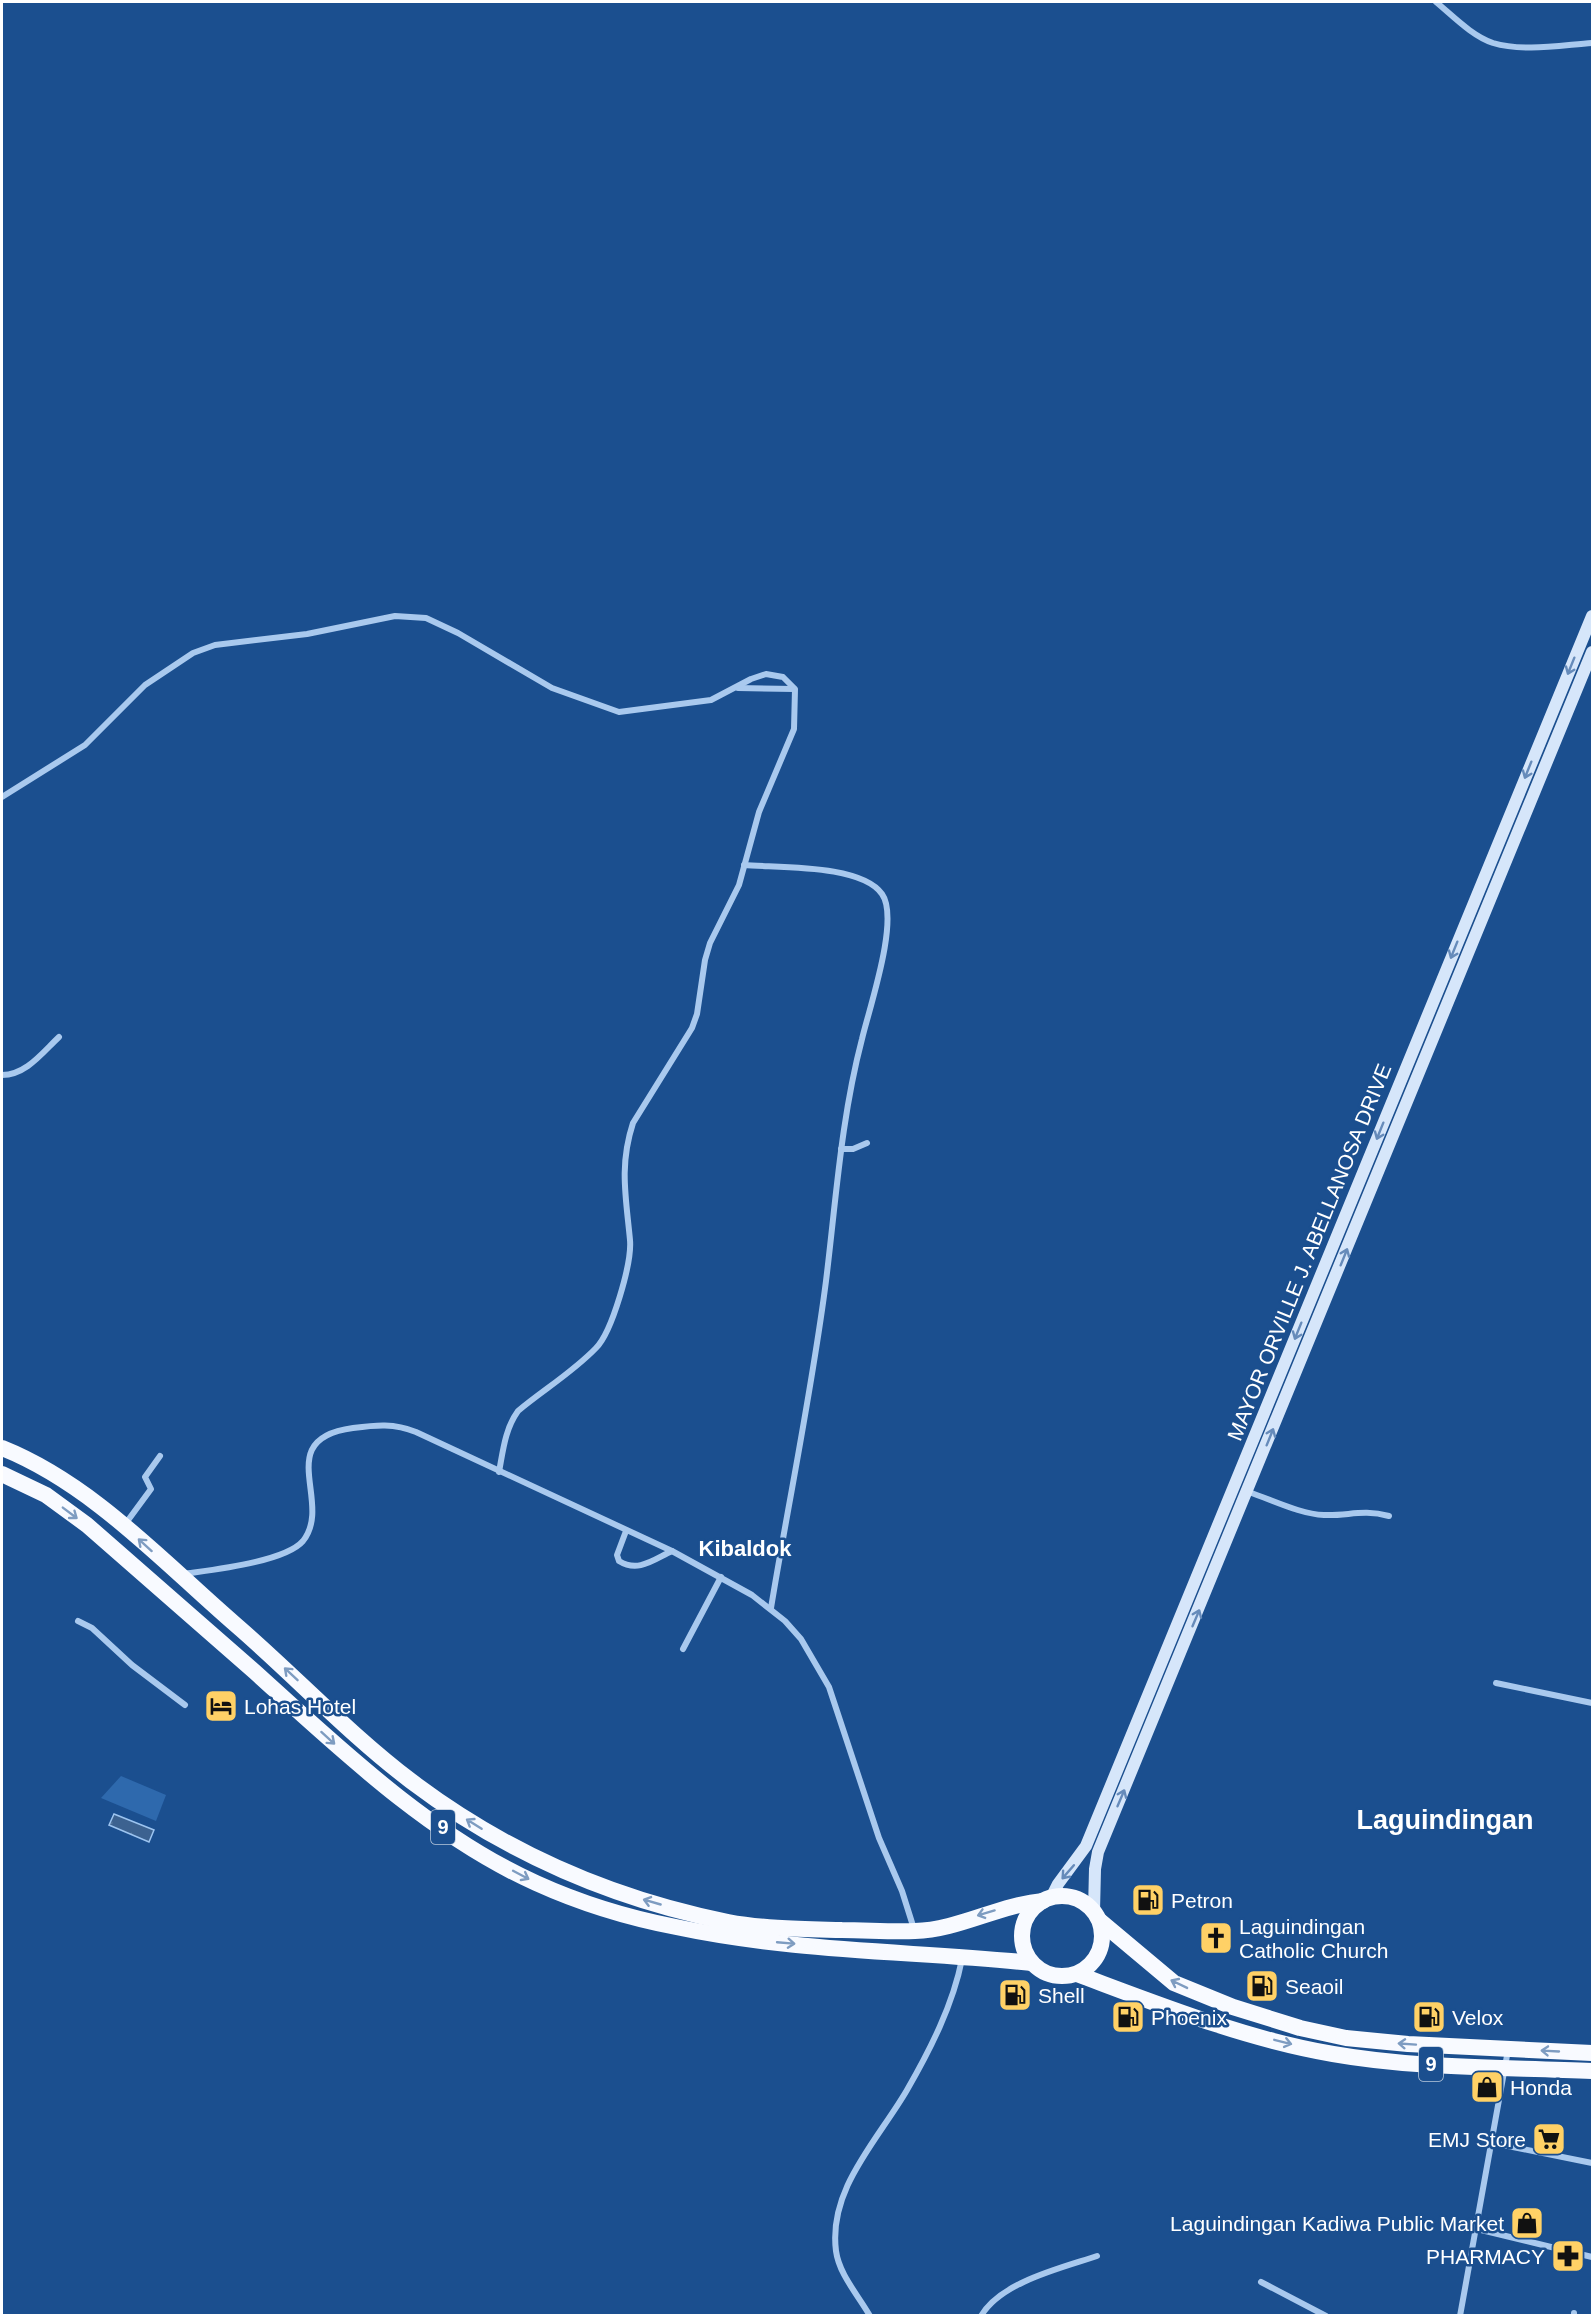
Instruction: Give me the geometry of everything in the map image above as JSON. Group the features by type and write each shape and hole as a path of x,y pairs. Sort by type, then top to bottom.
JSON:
{"highway":[{"name":"9","path":"2,1448 30,1459 55,1474 123,1526 260,1645 381,1757 468,1820 554,1868 624,1894 677,1910 729,1922 762,1926 914,1931 946,1926 1014,1906 1070,1897 1087,1905 1174,1983 1282,2023 1346,2038 1593,2053"},
{"name":"9","path":"2,1474 46,1495 87,1525 348,1755 450,1832 536,1883 586,1902 673,1927 764,1942 1032,1963 1047,1973 1057,1976 1077,1974 1221,2025 1332,2054 1416,2064 1593,2070"},
{"path":"46,1495 55,1474"},
{"path":"1032,1963 1024,1947 1023,1930 1030,1913 1047,1900"},
{"path":"673,1927 677,1910"},
{"path":"1077,1974 1087,1968 1100,1952 1102,1942 1097,1916"},
{"path":"856,1930 857,1949"}],"main road":[{"name":"MAYOR ORVILLE J. ABELLANOSA DRIVE","path":"1047,1900 1081,1856 1091,1835 1593,616"},
{"name":"MAYOR ORVILLE J. ABELLANOSA DRIVE","path":"1097,1916 1095,1869 1098,1852 1593,652"}],"street":[{"path":"1436,2 1482,38 1494,43 1547,46 1593,43"},
{"path":"2,797 85,745 145,685 193,653 215,645 314,633 387,617 426,618 458,633 552,688 619,712 711,700 757,676 774,674 783,677 795,689 794,729 759,812 739,885 707,953 700,1003 692,1028 633,1123 629,1135 623,1186 630,1253 616,1306 597,1347 518,1411 512,1419 500,1472"},
{"path":"737,687 795,689"},
{"path":"744,865 830,872 858,877 872,884 883,895 889,927 851,1080 826,1283 771,1608"},
{"path":"2,1075 10,1075 27,1068 59,1037"},
{"path":"841,1149 853,1149 867,1143"},
{"path":"177,1575 282,1555 299,1545 304,1540 310,1524 308,1467 315,1444 328,1433 379,1424 399,1426 672,1551 721,1577 771,1608 801,1639 830,1687 879,1838 902,1891 914,1931"},
{"path":"123,1526 151,1490 145,1477 160,1456"},
{"path":"1248,1491 1322,1515 1350,1511 1373,1512 1389,1516"},
{"path":"626,1531 617,1555 619,1562 627,1566 639,1567 672,1551"},
{"path":"683,1649 721,1577"},
{"path":"78,1621 92,1628 132,1665 185,1705"},
{"path":"1496,1683 1593,1703"},
{"path":"870,2316 840,2265 836,2252 836,2228 840,2204 849,2181 908,2088 937,2032 950,2002 962,1956"},
{"path":"1460,2316 1508,2049"},
{"path":"1492,2144 1593,2163"},
{"path":"1477,2229 1593,2257"},
{"path":"981,2316 986,2307 1001,2293 1097,2256"},
{"path":"1261,2282 1326,2316"}],"shaded area":[{"path":"121,1776 166,1795 156,1821 101,1798"}],"water":[{"path":"114,1814 154,1830 149,1842 109,1825"}],"place":[{"name":"Lohas Hotel","path":"221,1706"},
{"name":"Petron","path":"1148,1900"},
{"name":"Laguindingan Catholic Church","path":"1216,1938"},
{"name":"Seaoil","path":"1262,1986"},
{"name":"Shell","path":"1015,1995"},
{"name":"Phoenix","path":"1128,2017"},
{"name":"Velox","path":"1429,2017"},
{"name":"Honda","path":"1487,2087"},
{"name":"EMJ Store","path":"1549,2139"},
{"name":"Laguindingan Kadiwa Public Market","path":"1527,2223"},
{"name":"PHARMACY","path":"1568,2256"}],"district":[{"name":"Kibaldok","path":"745,1548"},
{"name":"Laguindingan","path":"1445,1820"}]}
